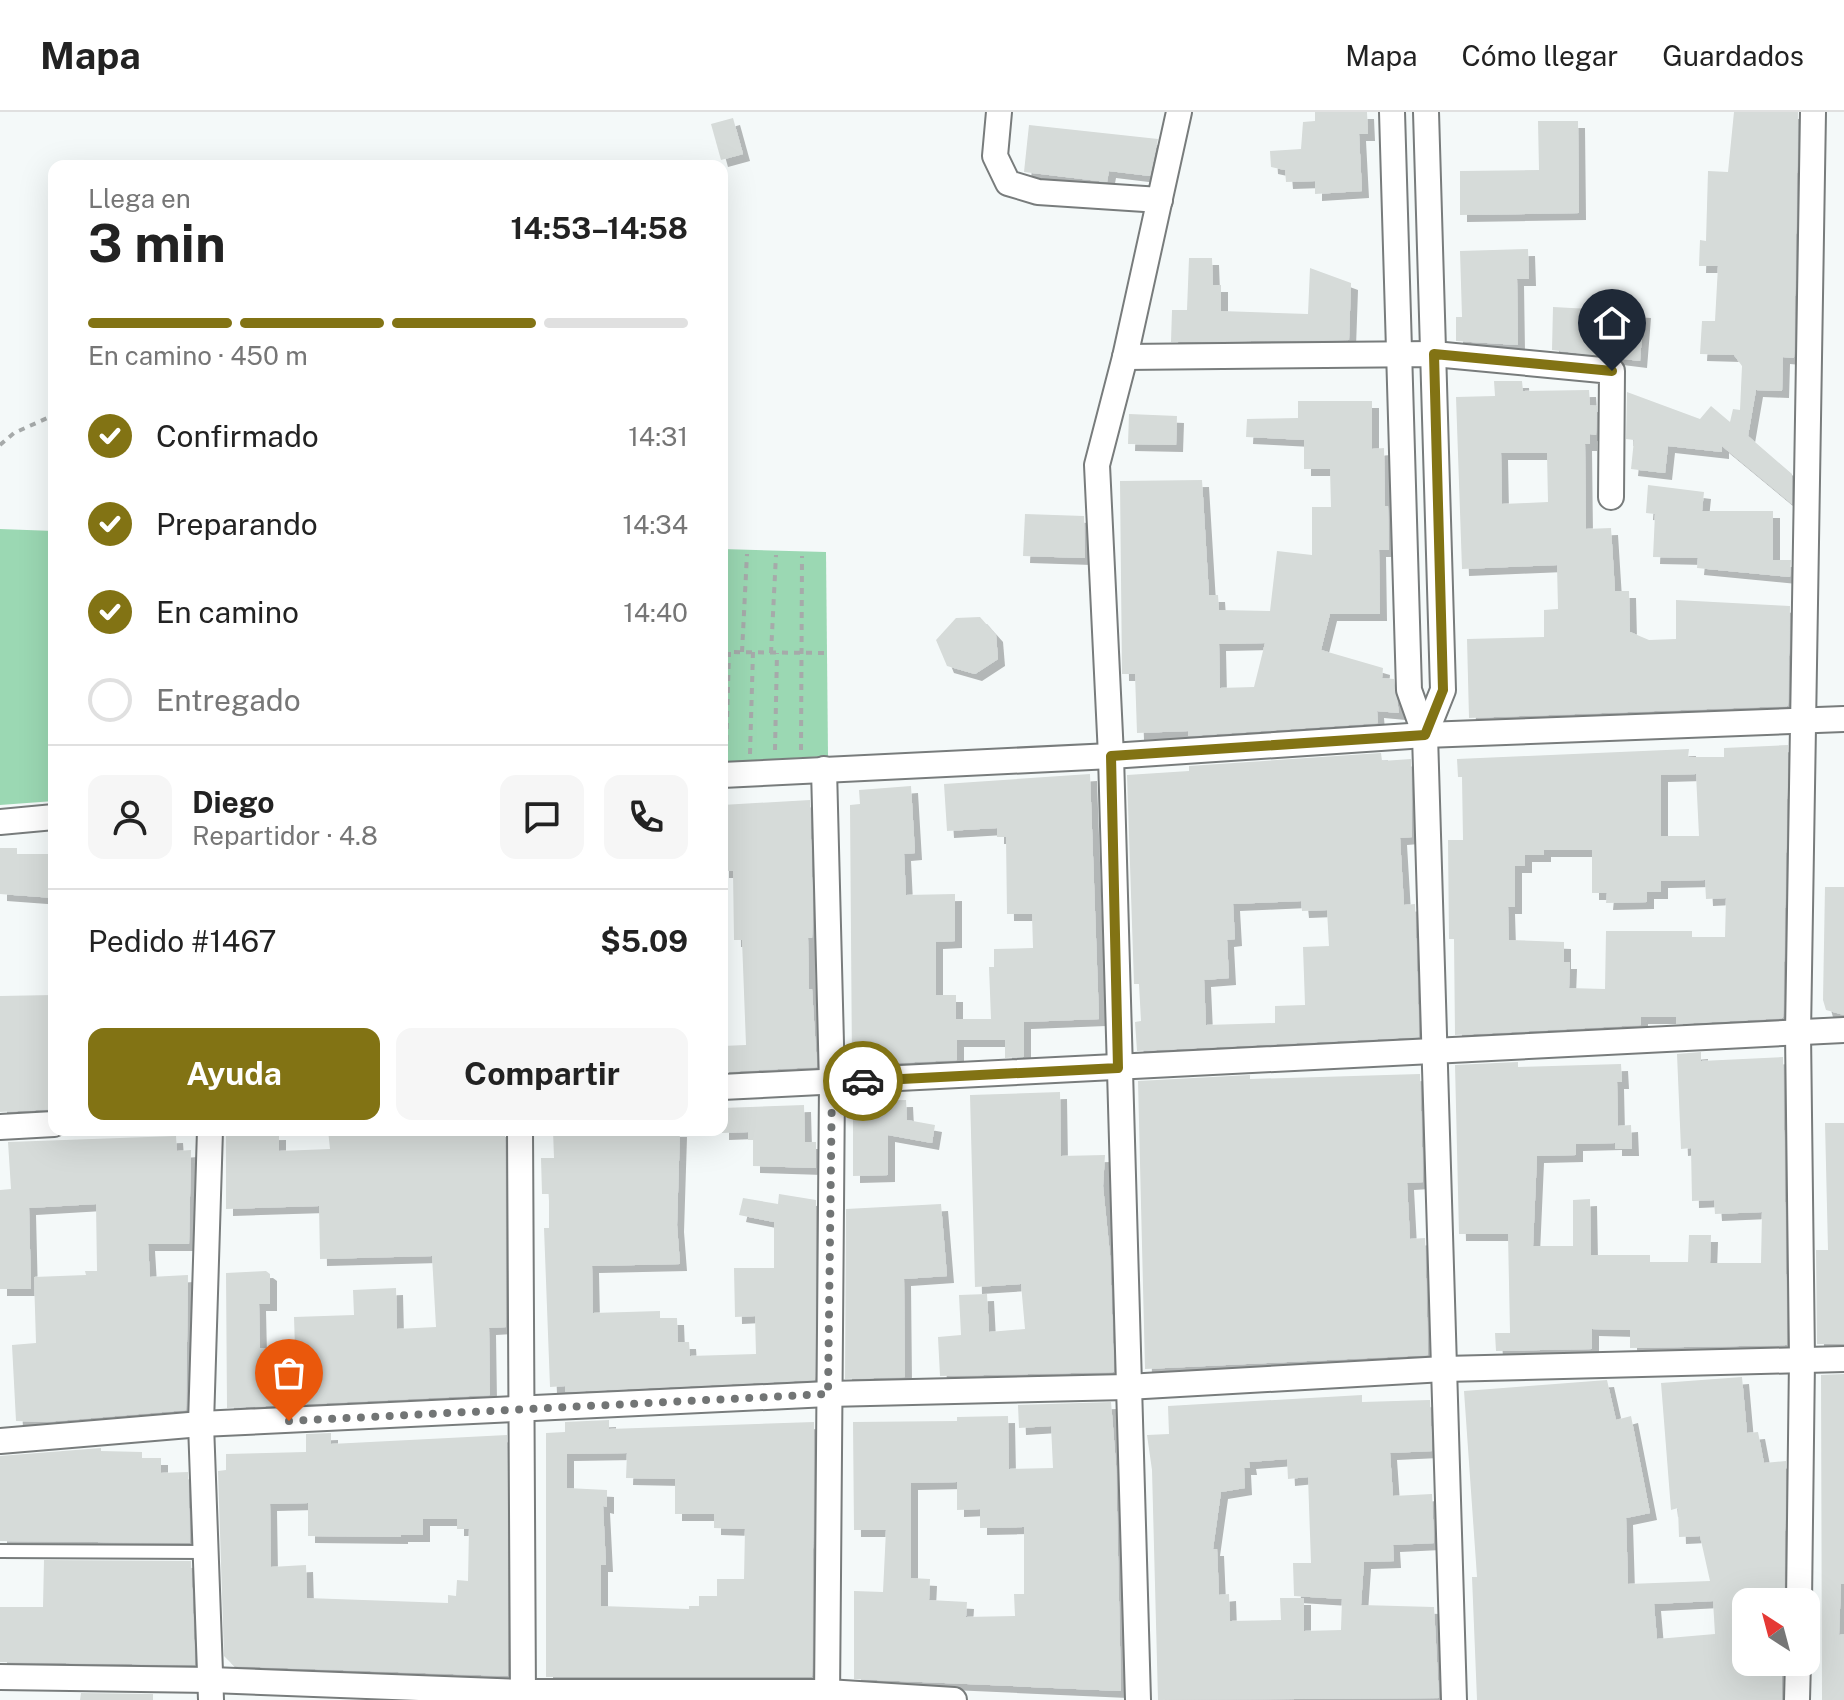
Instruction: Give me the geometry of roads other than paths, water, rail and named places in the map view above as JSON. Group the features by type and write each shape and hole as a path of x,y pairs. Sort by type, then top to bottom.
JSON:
{"street":[{"path":"999,112 995,156 1008,183 1038,192 1160,200"},
{"path":"1138,1700 1111,756 1097,465 1125,357 1179,112"},
{"path":"1392,112 1409,690 1425,735 1437,1051 1454,1700"},
{"path":"1425,735 1443,690 1426,112"},
{"path":"1799,1588 1802,1359 1798,1033 1813,112"},
{"path":"1125,357 1434,354 1612,371 1611,497"},
{"path":"728,766 824,769 1111,756 1425,735 1844,719"},
{"path":"824,769 832,1083 827,1696"},
{"path":"0,822 48,809"},
{"path":"728,1087 1844,1030"},
{"path":"0,1127 48,1124"},
{"path":"210,1136 201,1424 211,1690"},
{"path":"520,1136 523,1696"},
{"path":"0,1441 201,1424 523,1411 828,1394 1127,1387 1444,1369 1844,1359"},
{"path":"1797,1700 1798,1676"},
{"path":"0,1677 211,1690 954,1700"}],"lane":[{"path":"0,1551 206,1552"}]}
